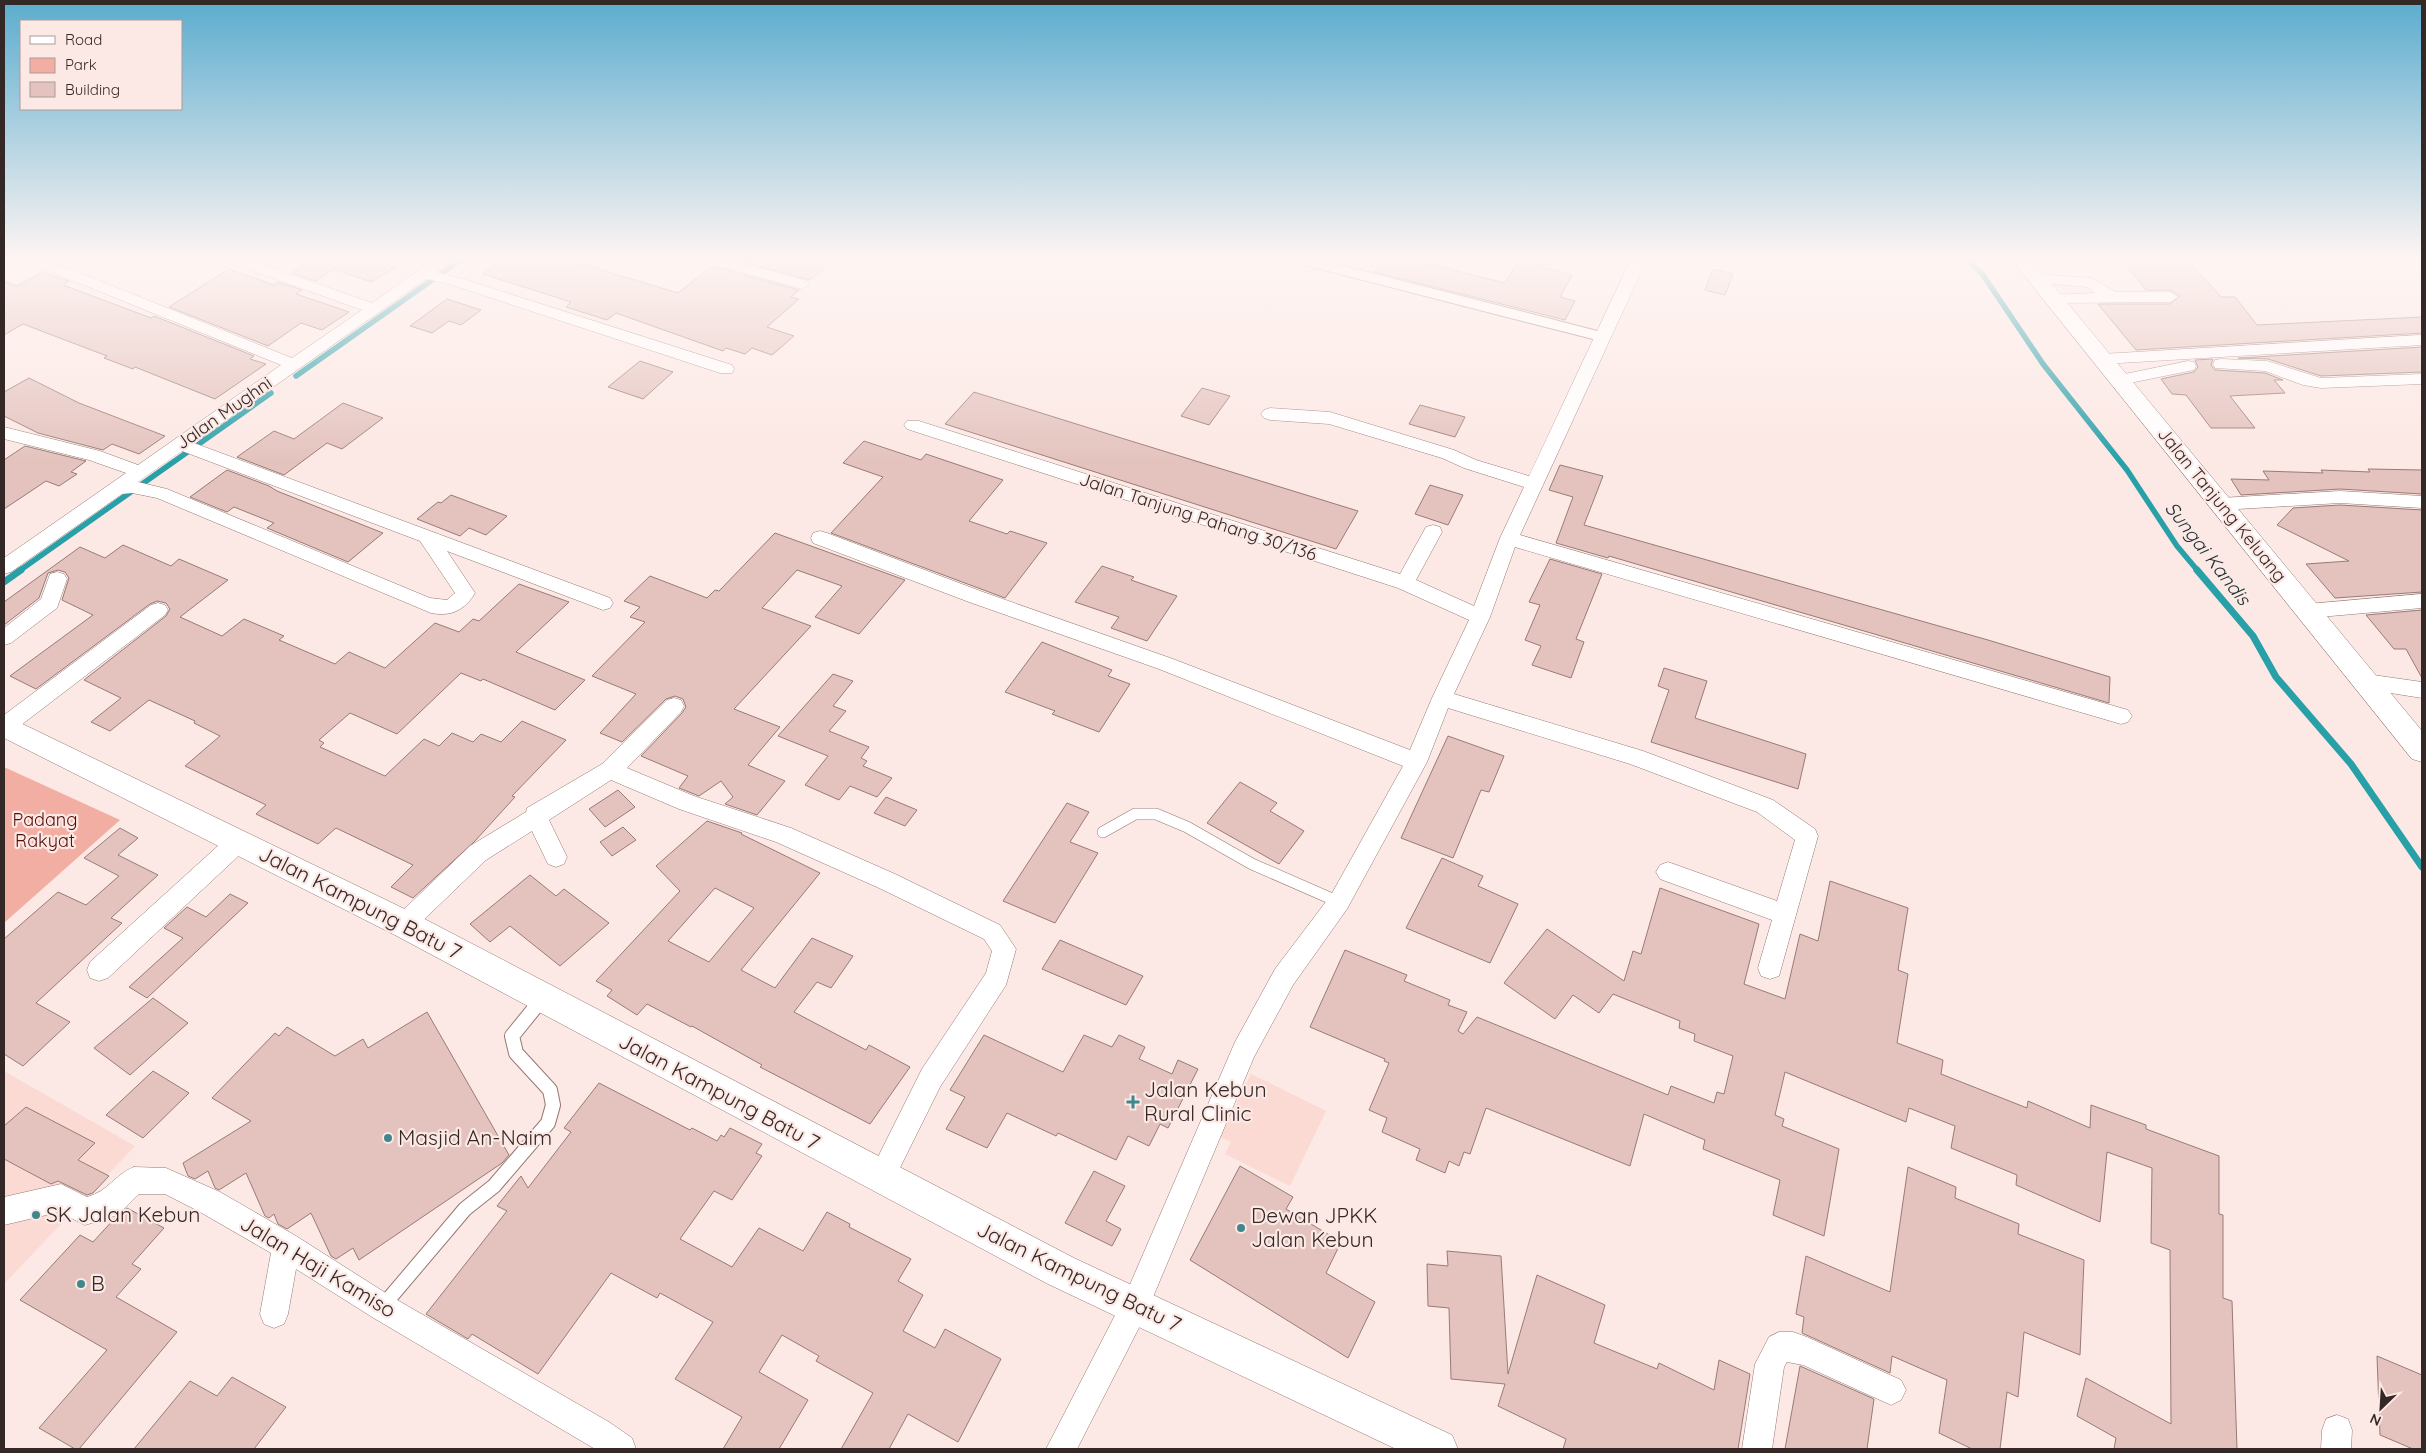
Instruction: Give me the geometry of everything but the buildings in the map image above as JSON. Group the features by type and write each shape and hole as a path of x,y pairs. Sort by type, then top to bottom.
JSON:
{"street":[{"name":"Jalan Mughni","path":"201,327 293,364"},
{"name":"Jalan Mughni","path":"4,567 133,484 182,445 293,364 348,327"},
{"path":"596,327 726,369"},
{"path":"1061,1449 1135,1306 1244,1050 1284,977 1339,902 1416,762 1442,698 1480,617 1509,538 1607,327"},
{"name":"Jalan Tanjung Keluang","path":"2082,327 2118,364 2221,504 2327,609 2422,751"},
{"path":"2118,364 2422,340"},
{"path":"2118,364 2177,367 2209,364 2267,366 2309,381 2321,383 2422,378"},
{"path":"1270,414 1330,418 1448,454 1470,464 1534,484"},
{"name":"Jalan Tanjung Pahang 30/136","path":"913,425 1405,583 1480,617"},
{"path":"4,433 94,455 133,484 161,493 425,604 439,608 450,607 461,601 465,593 427,536"},
{"path":"182,445 604,603"},
{"path":"2221,504 2340,497 2422,502"},
{"path":"1405,583 1433,532"},
{"path":"820,538 1166,664 1416,762"},
{"path":"1509,538 2120,716"},
{"path":"4,638 50,603 57,579"},
{"path":"2327,609 2422,601"},
{"path":"4,726 158,610"},
{"path":"2376,684 2416,689"},
{"path":"1442,698 1635,757 1765,806 1807,836 1770,968"},
{"path":"404,924 478,853 535,815 610,770 674,706"},
{"name":"Jalan Kampung Batu 7","path":"4,726 404,924 542,999 1061,1271 1438,1449"},
{"path":"610,770 687,803 783,835 887,881 992,932 1004,949 997,976 932,1078 881,1177"},
{"path":"535,815 556,856"},
{"path":"99,970 239,841"},
{"path":"1668,872 1784,914"},
{"name":"Jalan Haji Kamiso","path":"4,1211 61,1198 85,1212 108,1205 134,1180 166,1181 210,1202 286,1246 382,1307 598,1433 622,1449"},
{"path":"274,1314 286,1246"},
{"path":"1757,1449 1770,1364 1779,1347 1793,1347 1807,1352 1891,1390"}],"lane":[{"path":"1562,327 1602,337"},
{"path":"1103,832 1135,814 1156,814 1187,826 1252,864 1339,902"},
{"path":"382,1307 465,1209 494,1186 548,1123 553,1105 550,1090 516,1053 512,1036 542,999"}],"shaded area":[{"name":"SK Jalan Kebun","path":"4,1071 135,1146 4,1284"},
{"path":"1251,1074 1326,1111 1290,1186 1225,1154 1231,1142 1220,1137"}],"green space":[{"name":"Padang Rakyat","path":"4,767 120,820 4,923"}],"waterway":[{"path":"296,376 366,327"},
{"name":"Sungai Kandis","path":"2018,327 2043,364 2127,470 2177,546 2198,571"},
{"path":"19,571 271,393"},
{"path":"4,582 21,570"},
{"name":"Sungai Kandis","path":"2197,570 2253,636 2276,677 2351,764 2422,867"}],"place":[{"name":"Jalan Kebun Rural Clinic","path":"1133,1102"},
{"name":"Masjid An-Naim","path":"388,1138"},
{"name":"SK Jalan Kebun","path":"36,1215"},
{"name":"Dewan JPKK Jalan Kebun","path":"1241,1228"},
{"name":"B","path":"81,1284"}]}
